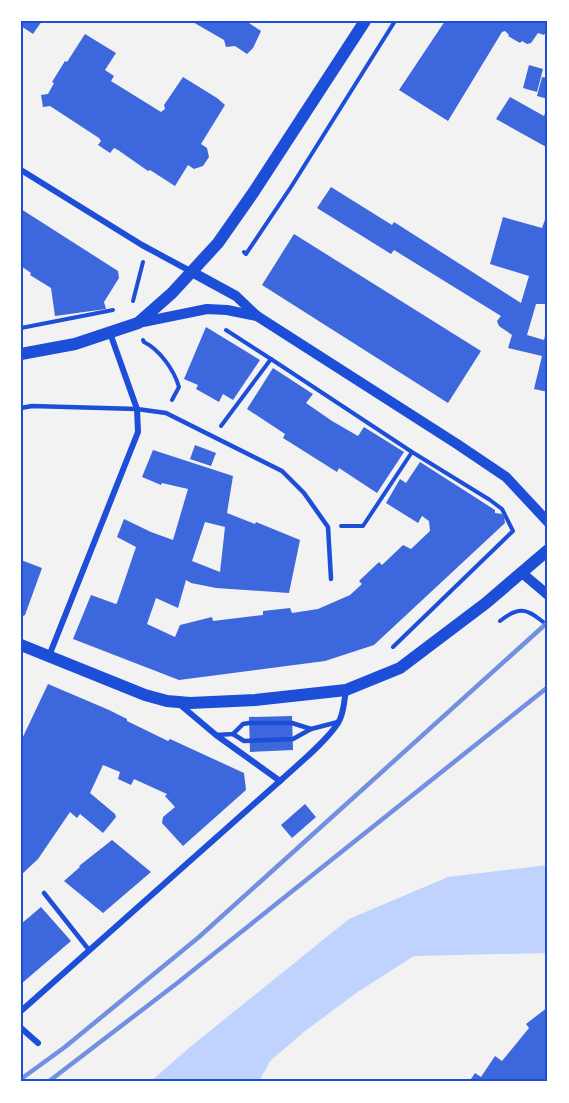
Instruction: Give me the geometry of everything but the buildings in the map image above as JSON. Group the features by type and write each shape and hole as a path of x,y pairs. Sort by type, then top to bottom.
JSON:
{"main road":[{"path":"21,354 75,344 138,322 172,294 218,243 264,177 364,21"},
{"path":"21,645 145,695 175,701 190,703 255,700 346,690 400,668 486,603 548,550"}],"street":[{"path":"21,170 158,254 236,296 257,316 506,477 548,522"},
{"path":"138,322 207,309 257,316"},
{"path":"49,656 138,432 137,409 110,333"},
{"path":"522,573 548,595"},
{"path":"21,1011 280,781 338,722 346,690"},
{"path":"175,701 216,735 280,781"},
{"path":"21,1028 38,1043"}],"lane":[{"path":"21,408 32,406 137,409 166,413 282,471 304,493 328,526 331,579"},
{"path":"216,735 233,734 243,741 293,740 311,729 338,722"},
{"path":"233,734 243,724 249,723 292,723 311,729"},
{"path":"44,893 89,950"}],"path":[{"path":"244,252 246,254 291,187 395,21"},
{"path":"21,328 120,308"},
{"path":"226,330 502,509 513,531 386,654"},
{"path":"213,436 271,359"},
{"path":"328,526 363,526 412,452"},
{"path":"500,621 521,609 532,613 548,626"}],"water":[{"path":"548,865 548,953 414,956 359,991 305,1031 270,1061 259,1082 150,1082 349,919 448,877"}],"railway":[{"path":"21,1079 65,1047 199,937 548,622"},
{"path":"48,1082 176,984 548,687"}]}
